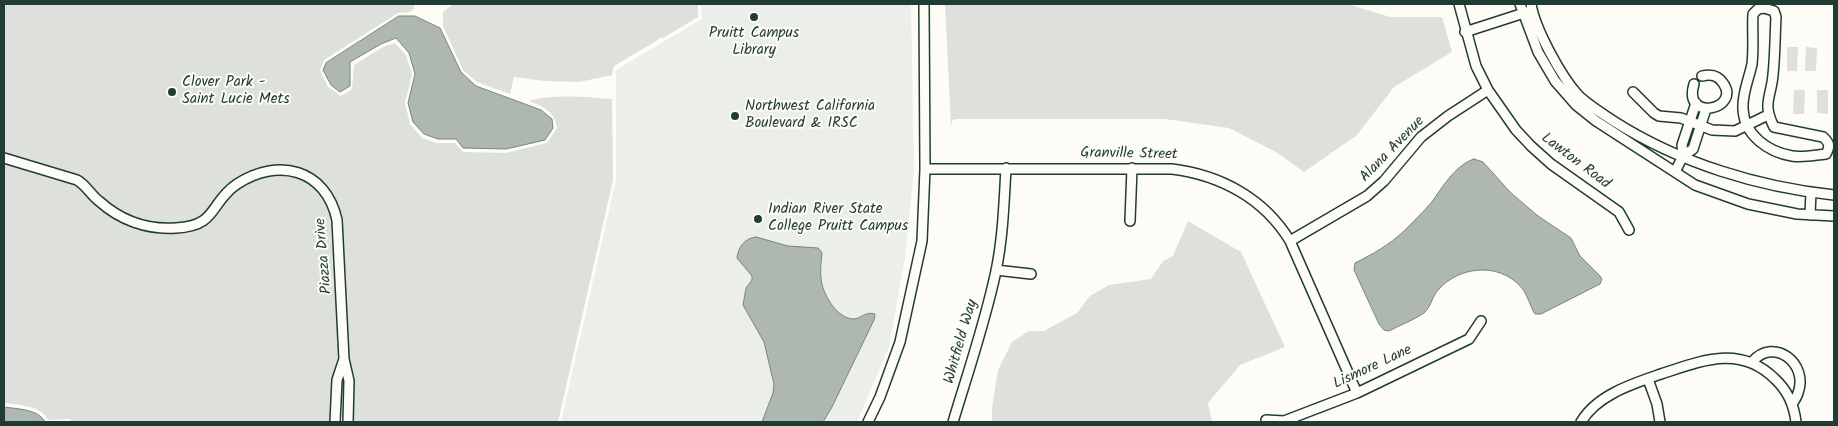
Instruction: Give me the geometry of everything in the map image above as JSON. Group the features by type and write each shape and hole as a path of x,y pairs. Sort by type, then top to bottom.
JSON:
{"street":[{"path":"868,422 880,398 900,342 922,241 925,169 924,4"},
{"name":"Lawton Road","path":"1459,4 1465,32 1476,66 1488,90 1516,130 1531,146 1579,185 1619,212 1630,230"},
{"path":"1520,4 1538,52 1555,81 1576,105 1596,121 1695,185 1747,204 1797,214 1834,216"},
{"path":"1465,32 1522,13 1531,7 1545,42 1560,70 1578,95 1629,131 1708,166 1758,182 1834,195"},
{"path":"1764,8 1774,11 1776,16 1773,77 1767,100 1768,116 1774,127 1824,137 1828,142 1829,148 1826,154 1792,156 1776,152 1759,142 1747,126 1743,111 1743,99 1752,64 1753,14 1758,9 1764,8"},
{"path":"1694,84 1692,91 1696,103 1706,109 1721,105 1726,93 1726,86 1716,76 1710,74 1702,76"},
{"name":"Alana Avenue","path":"1290,241 1367,196 1384,181 1421,136 1488,90"},
{"path":"1633,92 1659,116 1690,121 1712,130 1723,132 1735,132 1768,116"},
{"path":"1683,156 1682,145 1696,103"},
{"path":"1675,172 1683,156 1693,149 1706,109"},
{"name":"Piazza Drive","path":"4,158 77,180 116,214 134,223 162,228 189,227 200,224 211,215 230,190 256,174 289,170 308,176 319,184 333,205 337,220 344,358 349,380 348,422"},
{"name":"Whitfield Way","path":"953,422 986,314 996,270 1002,225 1006,168"},
{"path":"1130,221 1132,168"},
{"name":"Granville Street","path":"925,169 1172,169 1193,171 1212,177 1235,188 1269,214 1290,241 1357,393"},
{"path":"1810,215 1811,192"},
{"path":"996,270 1031,274"},
{"name":"Lismore Lane","path":"1266,420 1284,421 1357,393 1469,339 1481,322"},
{"path":"1752,362 1758,355 1769,352 1779,353 1789,358 1795,364 1799,375 1798,393 1792,404"},
{"name":"Piazza Drive","path":"335,422 337,380 344,358"},
{"path":"1581,422 1587,411 1604,398 1648,379 1695,363 1720,358 1737,358 1752,362 1766,370 1782,386 1792,404 1796,422"},
{"path":"1648,379 1657,404 1660,422"}],"shaded area":[{"path":"4,4 414,4 414,9 410,12 398,13 324,60 320,70 328,87 341,96 352,89 354,65 383,47 395,43 406,55 412,74 405,103 410,124 422,138 437,143 455,143 463,152 506,153 547,143 557,128 556,122 548,110 529,101 531,100 561,97 612,99 613,180 558,422 352,422 353,377 348,347 340,215 334,198 321,181 301,169 279,166 260,169 201,219 184,224 160,224 145,222 112,207 81,178 4,154"},
{"path":"453,4 698,4 698,17 663,38 658,38 658,40 614,66 612,75 579,82 545,81 514,77 510,94 477,82 463,70 443,26 443,12"},
{"name":"Indian River State College Pruitt Campus","path":"701,4 911,4 914,171 905,257 889,347 857,422 561,422 616,180 616,70 702,19"},
{"path":"945,4 1348,4 1390,17 1442,17 1452,52 1394,87 1357,135 1304,172 1276,152 1229,128 1165,119 955,119 952,121 951,126"},
{"path":"399,16 415,16 440,28 461,72 476,86 541,110 552,119 553,128 545,140 506,149 463,148 456,139 438,139 424,134 413,122 408,103 415,74 409,53 396,38 381,44 350,62 350,86 340,92 331,85 323,70 326,63"},
{"path":"1787,47 1798,47 1797,71 1787,71"},
{"path":"1806,47 1817,48 1816,71 1805,71"},
{"path":"1794,90 1805,90 1804,114 1793,114"},
{"path":"1817,90 1828,90 1828,114 1817,113"},
{"path":"1474,159 1483,162 1511,193 1538,216 1571,238 1580,256 1602,279 1600,284 1541,314 1535,314 1523,290 1512,279 1491,271 1479,270 1468,272 1447,282 1438,290 1424,313 1389,331 1384,330 1379,324 1354,270 1355,263 1381,249 1398,236 1431,203 1455,172 1461,166"},
{"path":"4,162 75,183 93,202 119,220 140,228 160,232 194,230 203,226 215,217 234,192 256,179 267,176 291,176 313,186 326,201 333,220 340,349 333,375 330,422 73,422 70,419 48,420 45,415 35,409 4,403"},
{"path":"1188,221 1241,252 1285,347 1240,365 1208,403 1212,422 992,422 992,408 998,370 1012,342 1029,331 1044,331 1077,313 1090,296 1109,285 1151,279 1163,261 1173,256"},
{"path":"756,237 788,246 818,248 822,254 821,272 824,291 836,310 847,318 853,319 872,313 875,314 874,320 823,422 762,422 773,393 774,384 764,342 743,305 746,288 752,280 752,276 737,258 743,244 749,239"},
{"path":"4,407 33,412 38,414 45,422 4,422"}],"place":[{"name":"Pruitt Campus Library","path":"754,17"},
{"name":"Clover Park - Saint Lucie Mets","path":"172,92"},
{"name":"Northwest California Boulevard & IRSC","path":"735,116"},
{"name":"Indian River State College Pruitt Campus","path":"758,219"}]}
